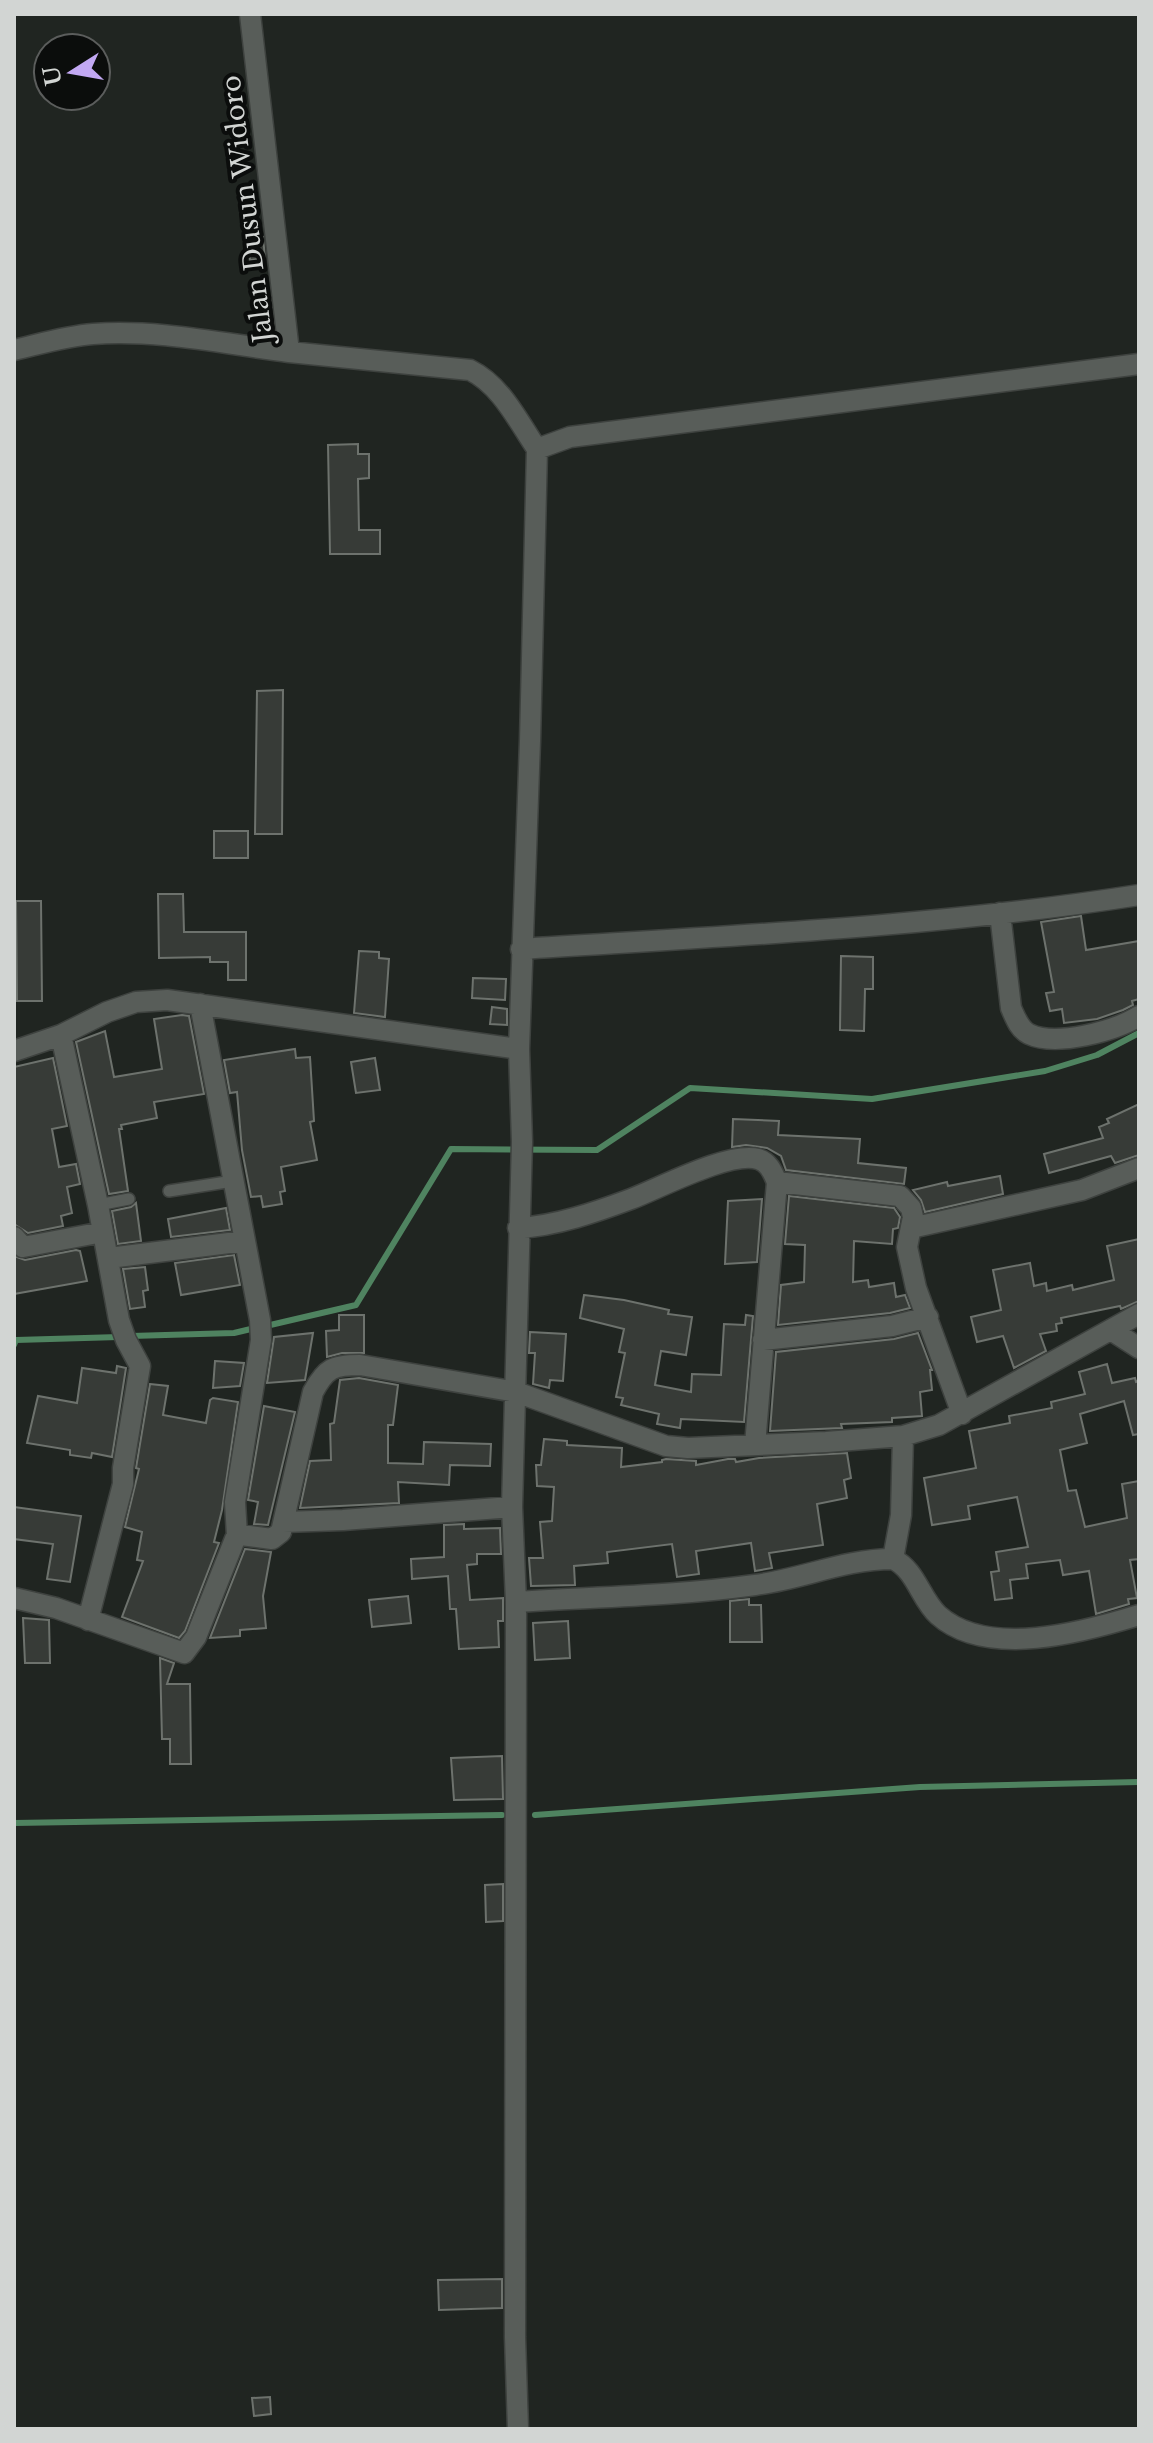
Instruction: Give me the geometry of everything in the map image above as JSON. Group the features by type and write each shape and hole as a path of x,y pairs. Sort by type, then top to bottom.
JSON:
{"street":[{"name":"Jalan Dusun Widoro","path":"250,14 289,352 470,370 485,377 499,393 537,449"},
{"path":"14,350 78,335 110,333 289,352"},
{"path":"518,2429 515,2337 516,1602 512,1507 522,1142 519,1049 521,949 537,449 570,437 1139,364"},
{"path":"521,949 817,930 1000,913 1139,895"},
{"path":"1000,913 1011,1008 1017,1023 1029,1034 1054,1038 1090,1035 1124,1026 1139,1016"},
{"path":"14,1051 61,1035 107,1012 136,1002 167,1000 519,1049"},
{"path":"14,1598 56,1608 184,1653 196,1637 237,1536 235,1502 261,1330 200,1004"},
{"path":"61,1035 124,1334 139,1360 140,1368 122,1486 88,1620"},
{"path":"518,1228 549,1224 628,1200 727,1162 760,1159 768,1164 777,1182 755,1445"},
{"path":"911,1228 1082,1190 1139,1168"},
{"path":"777,1182 900,1196 911,1208 907,1247 909,1264 962,1414"},
{"path":"14,1237 23,1247 103,1232"},
{"path":"109,1258 245,1241"},
{"path":"237,1536 272,1539 281,1532 310,1401 324,1373 334,1367 360,1365 516,1392 666,1446 688,1448 903,1436 962,1414 1139,1314"},
{"path":"763,1340 892,1326 928,1317"},
{"path":"1111,1330 1139,1348"},
{"path":"893,1559 901,1515 903,1436"},
{"path":"284,1522 512,1507"},
{"path":"516,1602 692,1592 756,1585 847,1563 893,1559 909,1571 925,1601 941,1618 969,1632 989,1637 1033,1638 1062,1634 1139,1615"}],"lane":[{"path":"169,1191 233,1181"},
{"path":"98,1205 129,1199"}],"building":[{"path":"263,237 265,258 250,260 247,240"},
{"path":"358,444 358,454 369,454 369,478 358,479 359,530 380,530 380,554 330,554 328,445"},
{"path":"283,690 282,834 255,834 257,691"},
{"path":"214,831 248,831 248,858 214,858"},
{"path":"158,894 183,894 184,932 246,932 246,980 228,980 228,962 210,962 210,957 159,958"},
{"path":"16,901 41,901 42,1001 17,1001"},
{"path":"1081,916 1086,950 1139,941 1139,999 1123,1010 1097,1019 1064,1023 1062,1009 1050,1011 1046,993 1054,992 1041,922"},
{"path":"359,951 379,952 379,958 389,959 385,1017 354,1013"},
{"path":"841,956 873,957 873,989 865,989 864,1031 840,1030"},
{"path":"473,978 506,979 505,1000 472,998"},
{"path":"492,1007 507,1009 507,1025 490,1024"},
{"path":"189,1016 204,1094 154,1102 157,1118 121,1125 122,1129 119,1129 128,1191 109,1194 76,1042 105,1031 114,1077 162,1069 154,1019"},
{"path":"295,1049 296,1058 310,1057 314,1121 310,1122 317,1160 281,1167 285,1191 280,1192 282,1204 263,1207 261,1196 251,1197 242,1150 237,1092 230,1093 224,1060"},
{"path":"53,1058 67,1126 52,1129 59,1167 76,1164 80,1184 67,1187 72,1213 61,1216 63,1226 28,1233 14,1224 14,1067"},
{"path":"375,1058 380,1090 356,1093 351,1062"},
{"path":"1139,1104 1139,1155 1115,1163 1111,1156 1049,1173 1044,1154 1103,1138 1099,1127 1109,1123 1107,1119"},
{"path":"733,1119 779,1121 778,1135 860,1139 858,1163 906,1168 904,1184 786,1170 781,1156 767,1148 732,1147"},
{"path":"1000,1176 1003,1194 925,1212 913,1190 947,1182 948,1186"},
{"path":"789,1196 894,1208 900,1217 898,1228 893,1229 892,1244 854,1241 853,1282 868,1280 869,1287 894,1283 896,1297 905,1295 910,1308 890,1313 778,1325 781,1285 804,1282 805,1245 785,1244"},
{"path":"762,1199 757,1262 725,1264 728,1201"},
{"path":"136,1203 141,1241 118,1244 112,1211"},
{"path":"226,1208 230,1230 171,1237 168,1219"},
{"path":"1139,1239 1139,1301 1121,1309 1120,1306 1061,1318 1062,1323 1056,1324 1057,1331 1040,1334 1046,1351 1014,1368 1003,1336 977,1342 971,1317 1001,1310 993,1270 1030,1263 1034,1286 1046,1283 1047,1291 1072,1285 1073,1290 1114,1280 1107,1246"},
{"path":"80,1251 87,1281 14,1294 14,1256 25,1260"},
{"path":"234,1255 240,1285 181,1295 175,1263"},
{"path":"145,1267 148,1290 143,1291 145,1307 130,1309 123,1269"},
{"path":"584,1295 624,1300 669,1310 668,1314 692,1317 686,1355 661,1351 655,1385 691,1392 692,1374 721,1375 724,1324 745,1325 746,1315 753,1316 744,1422 681,1419 680,1428 657,1424 659,1414 621,1405 623,1398 616,1397 625,1353 619,1352 624,1329 580,1318"},
{"path":"339,1315 364,1315 364,1353 327,1357 326,1331 339,1330"},
{"path":"530,1332 566,1334 563,1381 550,1380 549,1388 533,1384 535,1353 529,1353"},
{"path":"313,1333 305,1380 267,1383 274,1337"},
{"path":"918,1333 932,1370 932,1390 920,1392 922,1416 892,1418 892,1422 841,1424 842,1428 770,1431 776,1352 894,1339"},
{"path":"215,1361 244,1363 240,1386 213,1388"},
{"path":"1107,1364 1112,1383 1135,1378 1136,1382 1139,1381 1139,1434 1133,1435 1124,1401 1080,1414 1087,1443 1060,1450 1068,1491 1076,1490 1085,1527 1127,1518 1122,1484 1139,1481 1139,1559 1130,1560 1137,1598 1128,1599 1129,1604 1096,1614 1089,1571 1063,1575 1060,1560 1026,1564 1028,1578 1010,1580 1012,1598 995,1600 991,1572 999,1571 996,1552 1028,1547 1017,1497 968,1506 970,1519 932,1525 924,1478 976,1468 969,1431 1010,1423 1009,1416 1052,1408 1051,1402 1085,1394 1079,1372"},
{"path":"117,1366 126,1368 112,1457 92,1453 91,1458 70,1455 70,1450 27,1443 38,1396 77,1403 82,1368 116,1373"},
{"path":"359,1378 398,1385 393,1425 388,1425 388,1463 423,1464 424,1442 491,1444 490,1466 450,1465 449,1485 398,1482 399,1503 300,1508 310,1461 331,1460 330,1424 334,1423 340,1380"},
{"path":"150,1384 168,1386 163,1415 206,1423 213,1398 238,1402 222,1510 214,1542 219,1543 185,1631 179,1638 122,1617 143,1561 137,1560 142,1532 125,1527 139,1469 136,1468"},
{"path":"264,1406 295,1412 268,1525 254,1524 258,1502 248,1500"},
{"path":"544,1439 567,1441 567,1445 622,1448 621,1467 666,1459 696,1461 696,1465 728,1459 735,1459 736,1462 847,1453 851,1478 844,1480 847,1498 817,1504 823,1545 769,1553 772,1568 755,1571 751,1543 696,1551 699,1574 677,1577 672,1544 607,1552 608,1563 574,1566 575,1585 531,1586 529,1558 543,1558 540,1522 552,1521 554,1487 537,1486 536,1465 541,1465"},
{"path":"14,1507 81,1516 70,1582 47,1579 53,1544 14,1539"},
{"path":"464,1524 464,1529 500,1528 501,1554 477,1554 477,1564 467,1565 470,1600 503,1598 503,1621 498,1621 499,1647 459,1649 456,1609 450,1609 448,1576 412,1579 411,1559 444,1557 444,1525"},
{"path":"245,1549 271,1552 263,1596 266,1628 240,1630 240,1636 210,1638"},
{"path":"408,1596 411,1623 372,1627 369,1600"},
{"path":"749,1599 749,1605 761,1605 762,1642 730,1642 730,1601"},
{"path":"23,1618 49,1620 50,1663 25,1663"},
{"path":"568,1621 570,1658 535,1660 533,1623"},
{"path":"160,1658 174,1663 167,1684 190,1684 191,1764 170,1764 170,1739 162,1739"},
{"path":"502,1756 503,1799 454,1800 451,1758"},
{"path":"503,1884 503,1921 486,1922 485,1885"},
{"path":"502,2279 502,2308 439,2310 438,2280"},
{"path":"270,2397 271,2414 254,2416 252,2398"}],"waterway":[{"path":"266,1326 356,1305 451,1149 597,1150 690,1088 872,1099 1045,1071 1097,1055 1139,1033"},
{"path":"131,1336 234,1333 255,1328"},
{"path":"14,1345 16,1340 119,1337"},
{"path":"535,1815 920,1787 1139,1782"},
{"path":"14,1823 502,1815"}]}
